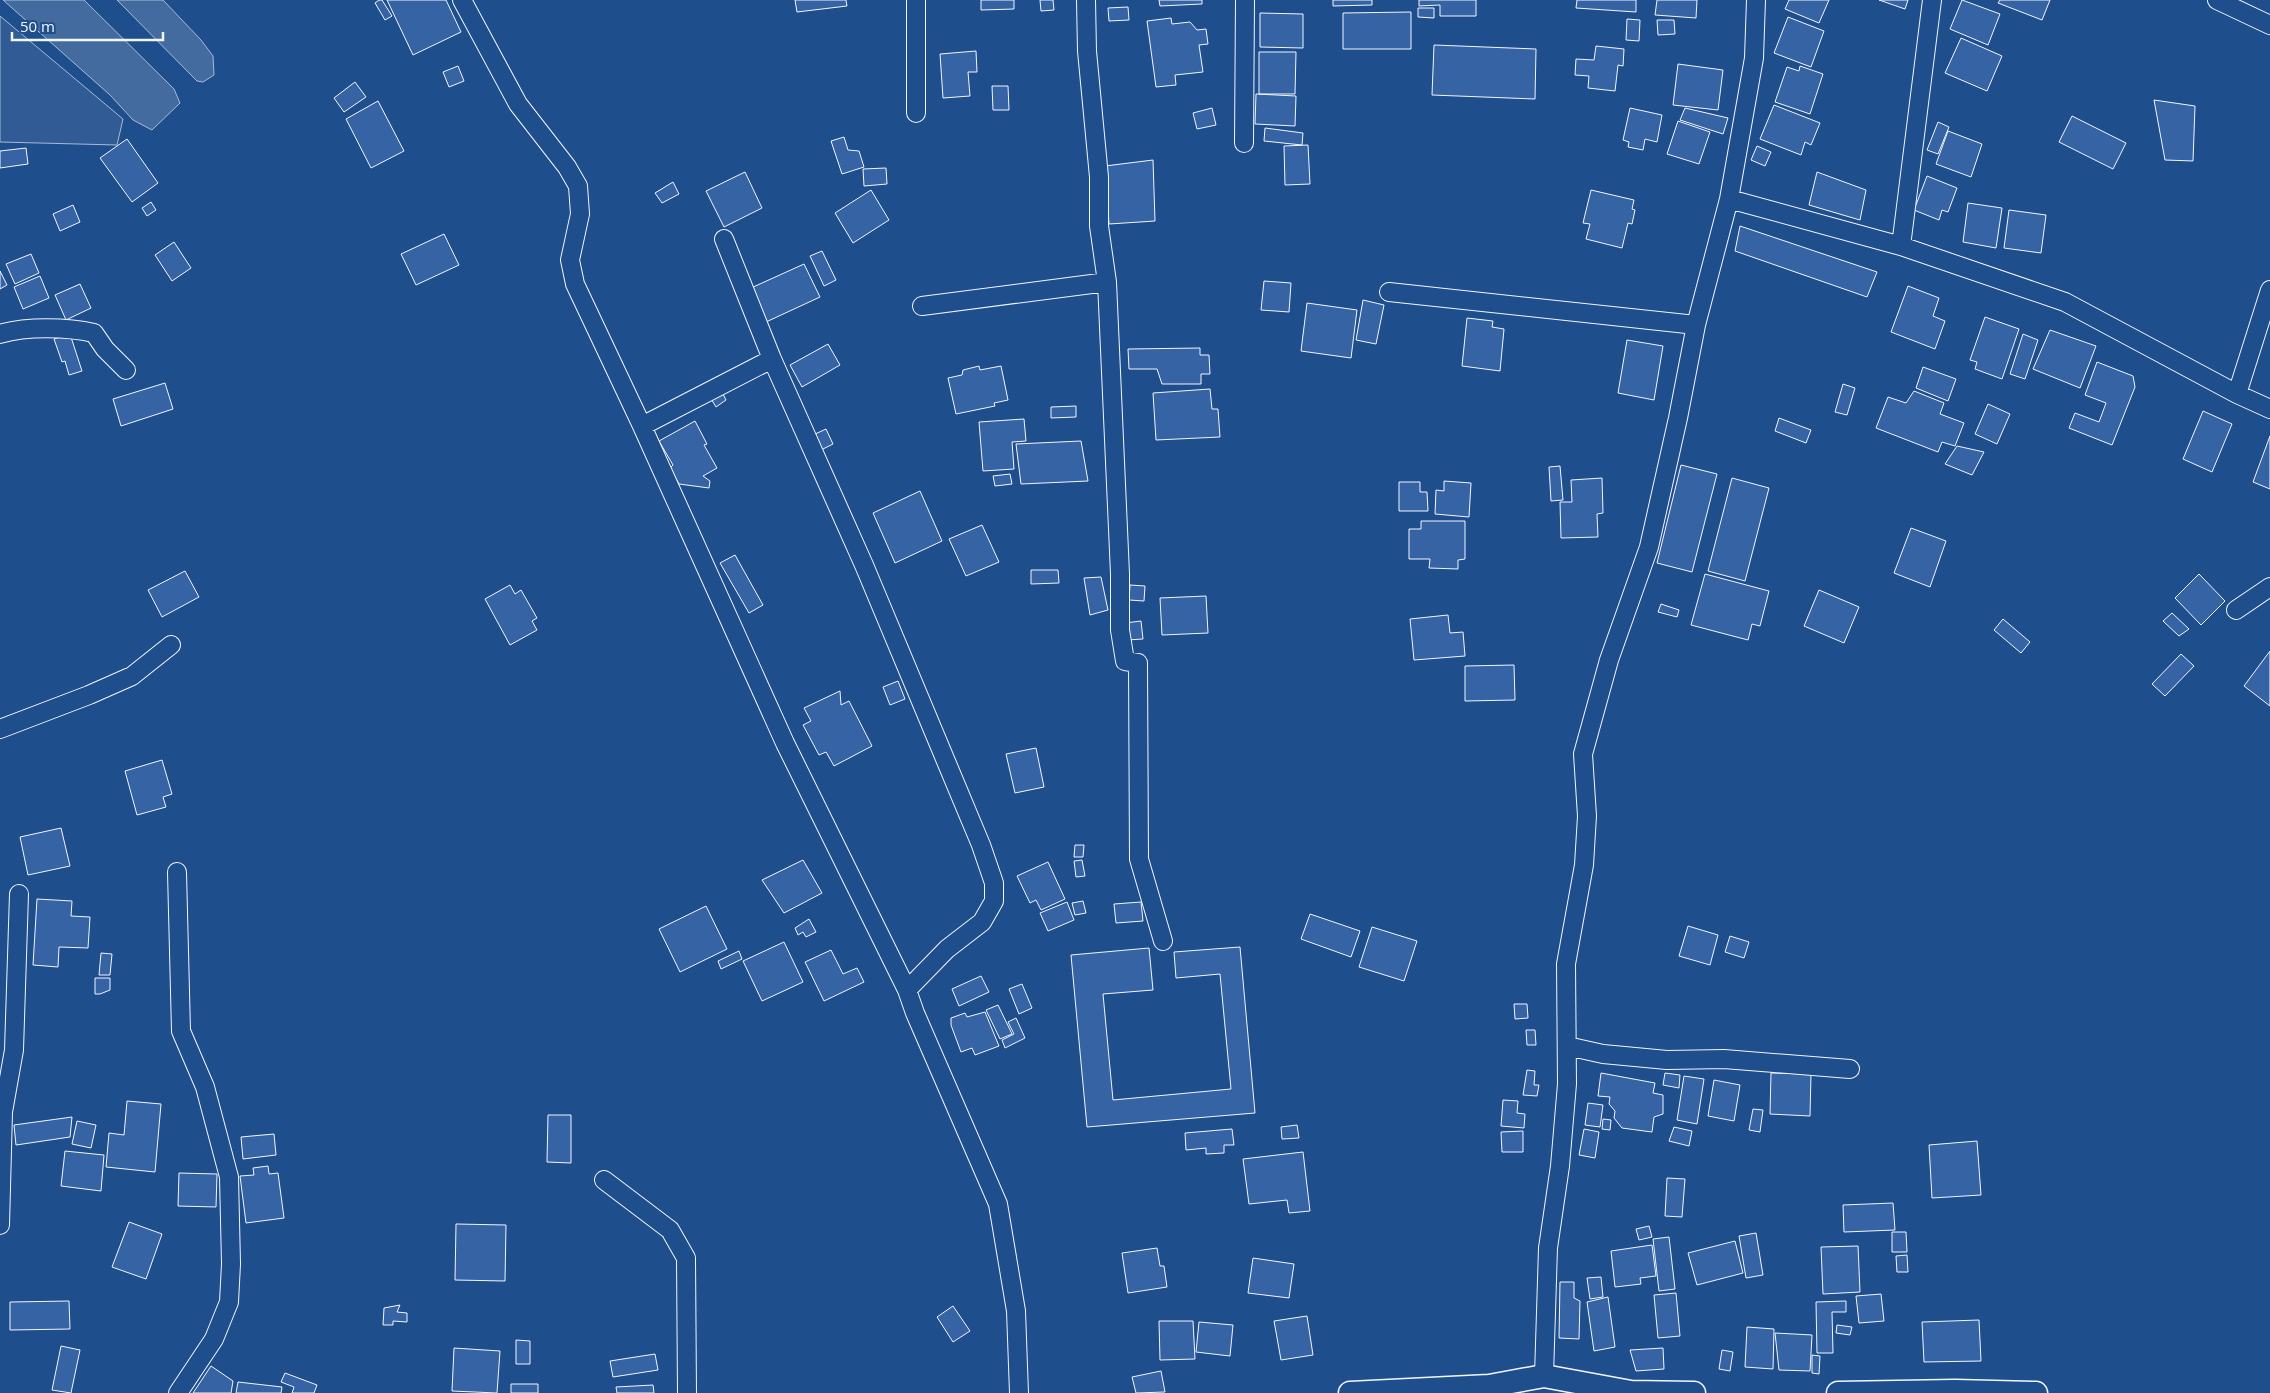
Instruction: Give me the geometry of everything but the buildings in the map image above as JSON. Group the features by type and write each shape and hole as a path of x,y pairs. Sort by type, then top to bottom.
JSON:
{"street":[{"path":"462,0 518,104 567,167 578,186 580,214 570,260 575,284 642,426 785,744 907,990 915,1013 998,1204 1016,1311 1019,1393"},
{"path":"916,0 916,114"},
{"path":"1086,0 1087,51 1099,177 1099,226 1107,282 1120,574 1120,630 1125,661 1138,663 1139,859 1164,941"},
{"path":"1244,143 1245,0"},
{"path":"1544,1376 1548,1248 1560,1166 1567,1084 1566,964 1584,865 1586,826 1583,754 1609,660 1649,547 1678,418 1696,324 1729,199 1754,58 1756,0"},
{"path":"1902,246 1932,0"},
{"path":"2217,0 2270,25"},
{"path":"1729,199 1902,246 2065,302 2236,394 2270,409"},
{"path":"724,239 772,359 864,565 981,845 994,883 994,901 982,922 947,949 907,990"},
{"path":"922,306 1107,282"},
{"path":"2236,394 2270,290"},
{"path":"1389,292 1696,324"},
{"path":"0,334 76,329 94,333 105,349 126,370"},
{"path":"642,426 772,359"},
{"path":"2236,610 2270,587"},
{"path":"0,729 89,695 132,676 171,645"},
{"path":"177,872 181,1031 206,1086 229,1177 231,1264 229,1302 214,1339 178,1393"},
{"path":"0,1225 3,1112 14,1050 19,894"},
{"path":"1567,1046 1603,1054 1667,1060 1724,1060 1850,1069"},
{"path":"604,1180 670,1230 686,1258 687,1393"},
{"path":"1350,1393 1442,1391 1489,1386 1544,1376 1631,1392 1694,1393"},
{"path":"1838,1393 2036,1393"}],"shaded area":[{"path":"3,0 84,0 174,89 180,103 152,130 133,120 110,95"},
{"path":"117,0 163,0 201,40 213,56 214,75 203,82 197,81"},
{"path":"0,16 123,119 117,145 0,142"}]}
